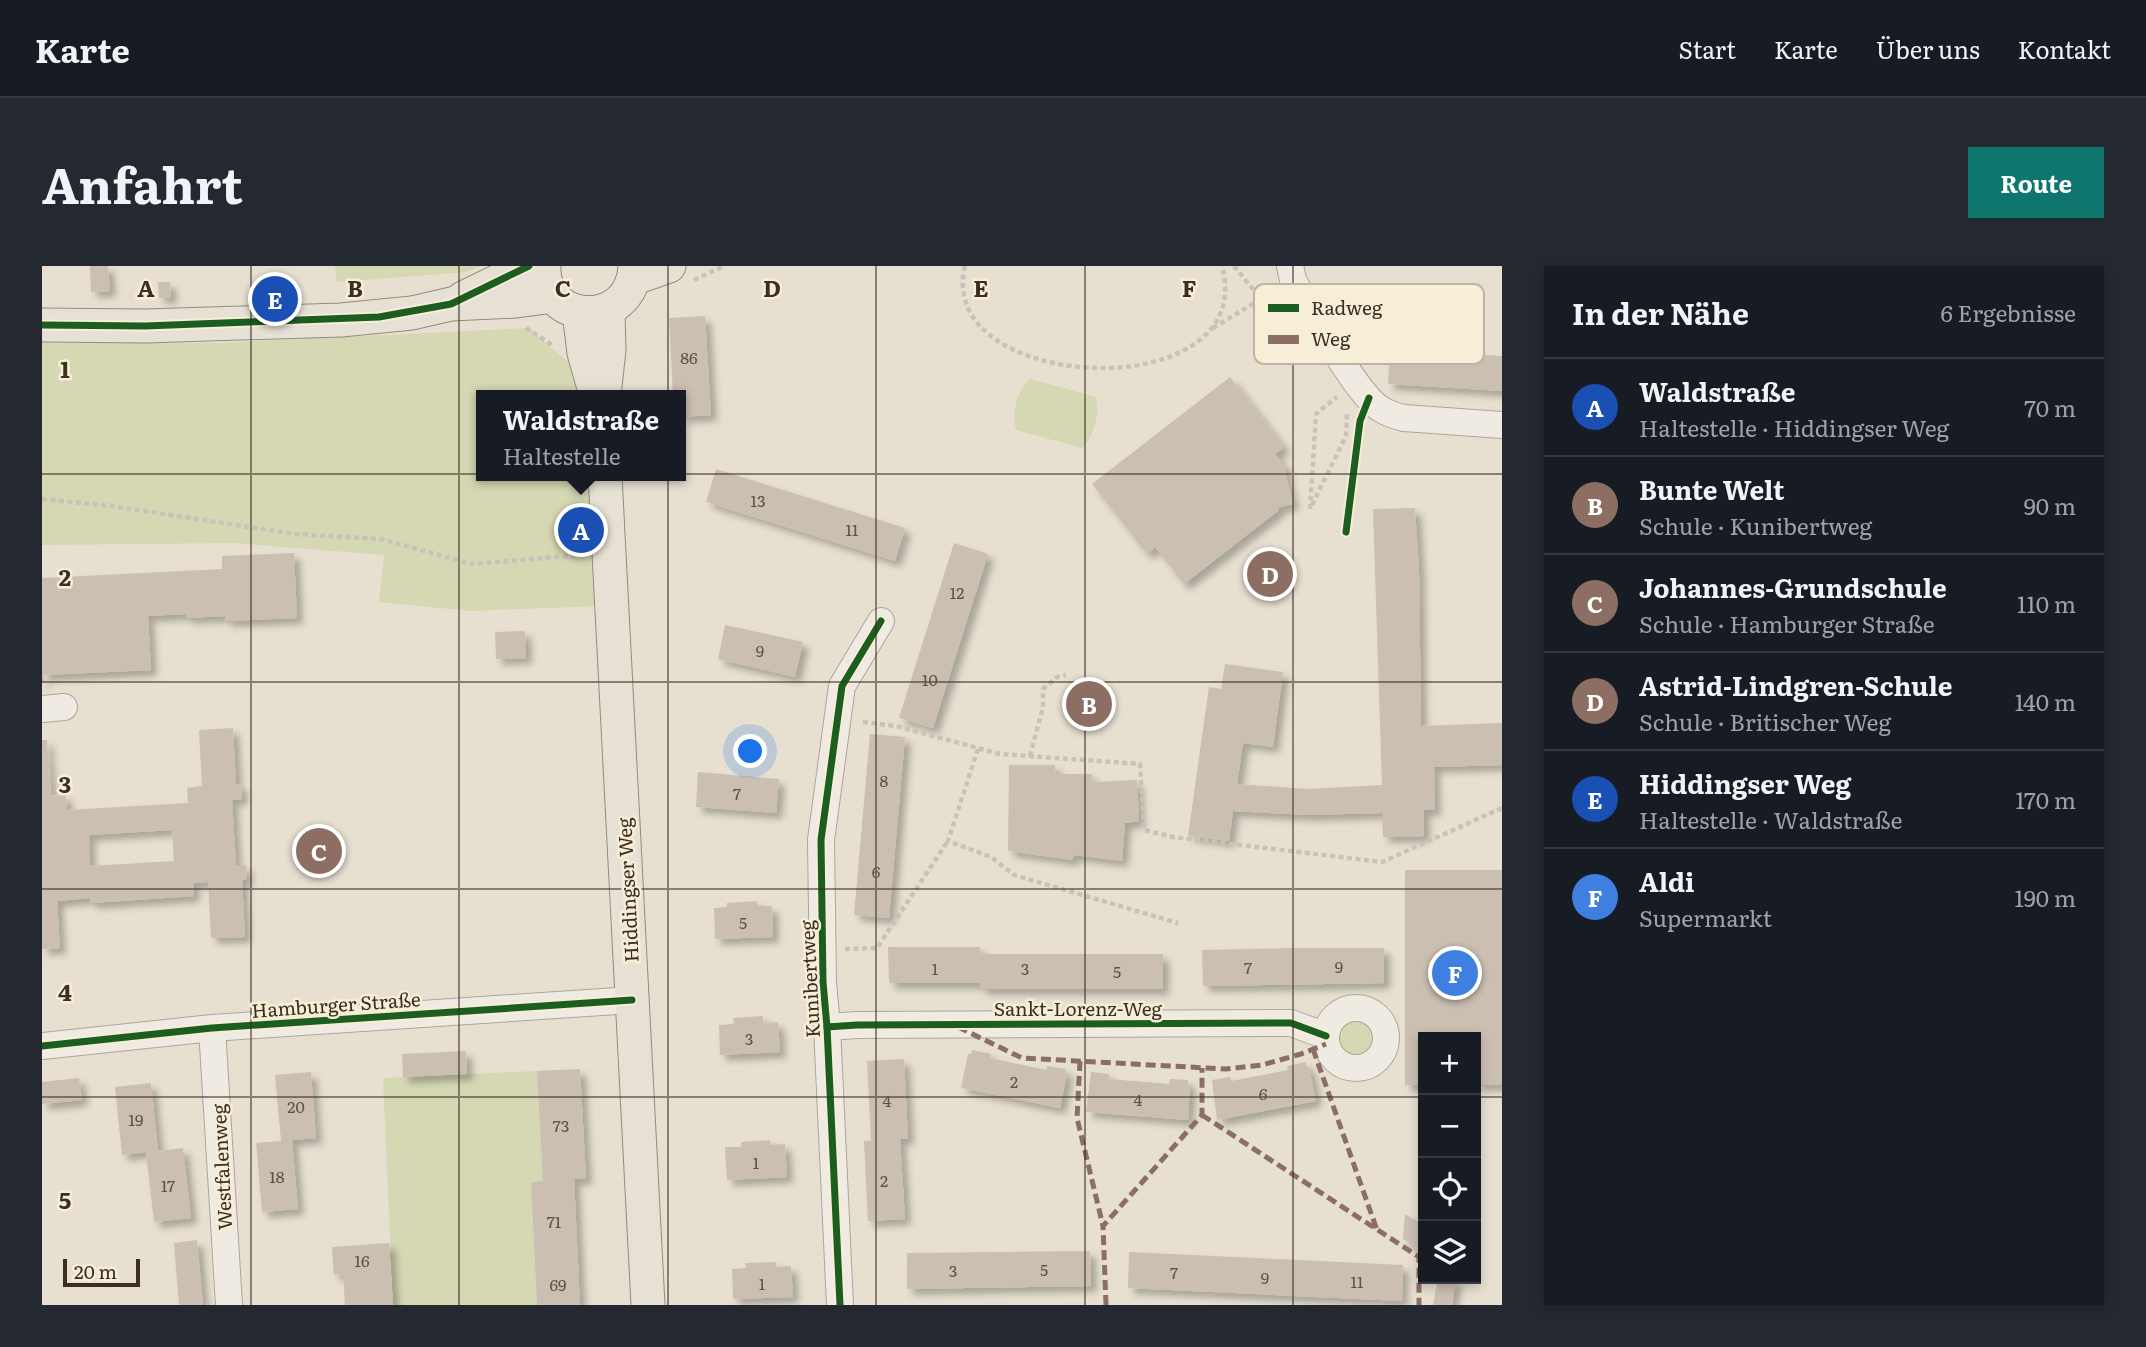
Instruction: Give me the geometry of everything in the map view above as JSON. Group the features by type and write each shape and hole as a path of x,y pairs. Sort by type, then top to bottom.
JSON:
{"main road":[{"path":"451,304 529,266"},
{"path":"42,325 145,326 341,320 412,313 451,304 571,296 620,302 629,291 635,272 677,275"},
{"path":"571,296 595,390"},
{"path":"571,296 609,350 605,390"},
{"name":"Hiddingser Weg","path":"605,481 648,1305"}],"street":[{"path":"1345,364 1377,407 1393,415 1502,425"},
{"name":"Kunibertweg","path":"840,1305 827,1027 822,982 821,840 842,686 881,621"},
{"name":"Hamburger Straße","path":"42,1046 212,1028 632,1000"},
{"name":"Sankt-Lorenz-Weg","path":"827,1027 857,1024 1291,1023 1326,1036"},
{"name":"Westfalenweg","path":"212,1028 229,1305"}],"path":[{"path":"677,275 724,266"},
{"path":"965,266 965,302 984,330 1014,349 1058,364 1097,369 1144,365 1192,345 1208,335 1224,302 1225,280 1222,266"},
{"path":"1234,266 1254,290"},
{"path":"1213,328 1254,303"},
{"path":"1330,401 1316,414 1310,509 1346,436 1347,418"},
{"path":"42,499 112,506 295,534 381,538 472,564 595,554 609,550"},
{"path":"1030,757 1043,707 1043,690 1057,677 1066,675"},
{"path":"838,718 896,726 1000,754 1140,764 1144,830 1173,837 1382,862 1502,808"},
{"path":"822,950 877,948 948,841 978,749"},
{"path":"948,841 991,857 1014,875 1178,923"}],"green space":[{"path":"335,266 481,266 467,272 337,282"},
{"path":"529,328 581,373 582,390 476,390 476,481 589,481 599,606 470,611 379,602 384,555 233,543 42,545 42,343 216,343"},
{"path":"1030,379 1096,397 1095,424 1082,448 1016,430 1016,403"},
{"path":"1356,1017 1371,1023 1377,1038 1371,1053 1356,1059 1341,1053 1335,1038 1341,1023"},
{"path":"537,1071 543,1181 531,1182 537,1305 393,1305 383,1078"}],"building":[{"path":"90,266 108,266 110,291 91,292"},
{"path":"158,282 170,282 171,298 159,298"},
{"path":"705,316 711,415 686,417 686,390 673,390 669,318"},
{"path":"1484,355 1502,356 1502,391 1388,384 1389,364 1484,364"},
{"path":"1230,377 1284,447 1275,454 1287,469 1285,471 1293,504 1277,508 1279,510 1184,584 1155,547 1147,554 1092,484"},
{"path":"716,469 905,528 895,561 706,502"},
{"path":"1415,508 1419,571 1421,726 1502,723 1502,765 1434,767 1435,810 1424,810 1424,836 1383,837 1382,813 1308,815 1233,811 1229,841 1188,836 1209,687 1221,689 1225,664 1283,672 1273,747 1243,743 1237,784 1308,789 1382,785 1373,509"},
{"path":"954,543 988,554 933,728 899,718"},
{"path":"294,553 297,618 226,621 225,616 148,616 151,670 44,675 45,683 42,683 42,578 222,569 222,556"},
{"path":"725,625 803,642 795,677 718,659"},
{"path":"525,631 526,658 496,659 495,632"},
{"path":"233,728 236,785 241,784 242,799 232,800 236,866 246,865 247,880 242,880 245,937 211,938 208,882 193,883 194,896 91,903 90,898 57,901 60,948 42,949 42,740 47,740 51,796 66,795 67,810 188,803 187,788 202,786 199,730","holes":["172,830 174,861 90,866 89,835"]},
{"path":"870,734 905,737 889,918 854,915"},
{"path":"1009,765 1055,765 1056,774 1092,774 1092,782 1137,780 1139,821 1125,823 1122,861 1074,855 1072,860 1008,851"},
{"path":"698,772 779,779 776,813 696,807"},
{"path":"1405,870 1502,870 1502,1085 1481,1085 1481,1032 1418,1032 1418,1085 1405,1085"},
{"path":"757,901 757,906 772,906 773,937 715,939 714,908 727,907 727,903"},
{"path":"888,947 980,947 980,954 1163,954 1163,989 981,989 980,983 889,983"},
{"path":"1384,948 1384,983 1203,986 1202,950"},
{"path":"763,1016 763,1023 778,1022 780,1052 720,1055 719,1025 734,1024 733,1018"},
{"path":"972,1050 991,1054 990,1058 1046,1070 1047,1066 1066,1069 1060,1108 961,1088 968,1054 971,1054"},
{"path":"466,1051 467,1074 403,1077 402,1054"},
{"path":"904,1059 908,1139 900,1139 905,1219 868,1221 864,1141 871,1141 867,1061"},
{"path":"1306,1062 1316,1101 1217,1120 1212,1080 1230,1077 1231,1081 1288,1070 1287,1066"},
{"path":"580,1069 586,1179 574,1179 580,1305 537,1305 531,1182 543,1181 537,1071"},
{"path":"311,1072 316,1138 292,1140 298,1209 262,1212 256,1143 281,1141 275,1075"},
{"path":"1091,1072 1109,1074 1109,1079 1169,1084 1170,1079 1188,1080 1188,1120 1086,1112"},
{"path":"79,1078 82,1100 42,1104 42,1082"},
{"path":"151,1083 158,1151 183,1148 191,1218 154,1222 146,1152 122,1155 115,1087"},
{"path":"770,1140 770,1145 785,1144 787,1177 727,1180 725,1147 741,1147 741,1142"},
{"path":"1405,1214 1418,1222 1418,1249 1403,1239"},
{"path":"197,1240 203,1305 179,1305 174,1243"},
{"path":"389,1243 393,1305 345,1305 343,1274 334,1275 332,1247"},
{"path":"1090,1251 1091,1286 907,1289 907,1253"},
{"path":"1129,1252 1403,1265 1402,1301 1128,1288"},
{"path":"776,1262 776,1267 791,1266 793,1297 733,1299 732,1269 746,1268 745,1263"},
{"path":"1437,1284 1455,1284 1452,1305 1433,1305"}],"marked path":[{"path":"958,1027 1022,1058 1226,1069 1262,1065 1326,1044"},
{"path":"1313,1049 1377,1230"},
{"path":"1080,1061 1077,1118 1103,1226"},
{"path":"1106,1305 1103,1226 1202,1115 1202,1068"},
{"path":"1202,1115 1419,1257 1419,1305"}],"cycle path":[{"path":"42,325 145,326 379,317 451,304 529,266"},
{"path":"1346,532 1360,421 1369,398"},
{"path":"840,1305 823,982 821,840 842,686 881,621"},
{"path":"42,1046 212,1028 632,1000"},
{"path":"827,1027 1291,1023 1326,1036"}],"place":[{"name":"Hiddingser Weg","path":"275,299"},
{"name":"Waldstraße","path":"581,530"},
{"name":"Astrid-Lindgren-Schule","path":"1270,574"},
{"name":"Bunte Welt","path":"1089,704"},
{"name":"Johannes-Grundschule","path":"319,851"},
{"name":"Aldi","path":"1455,973"}]}
